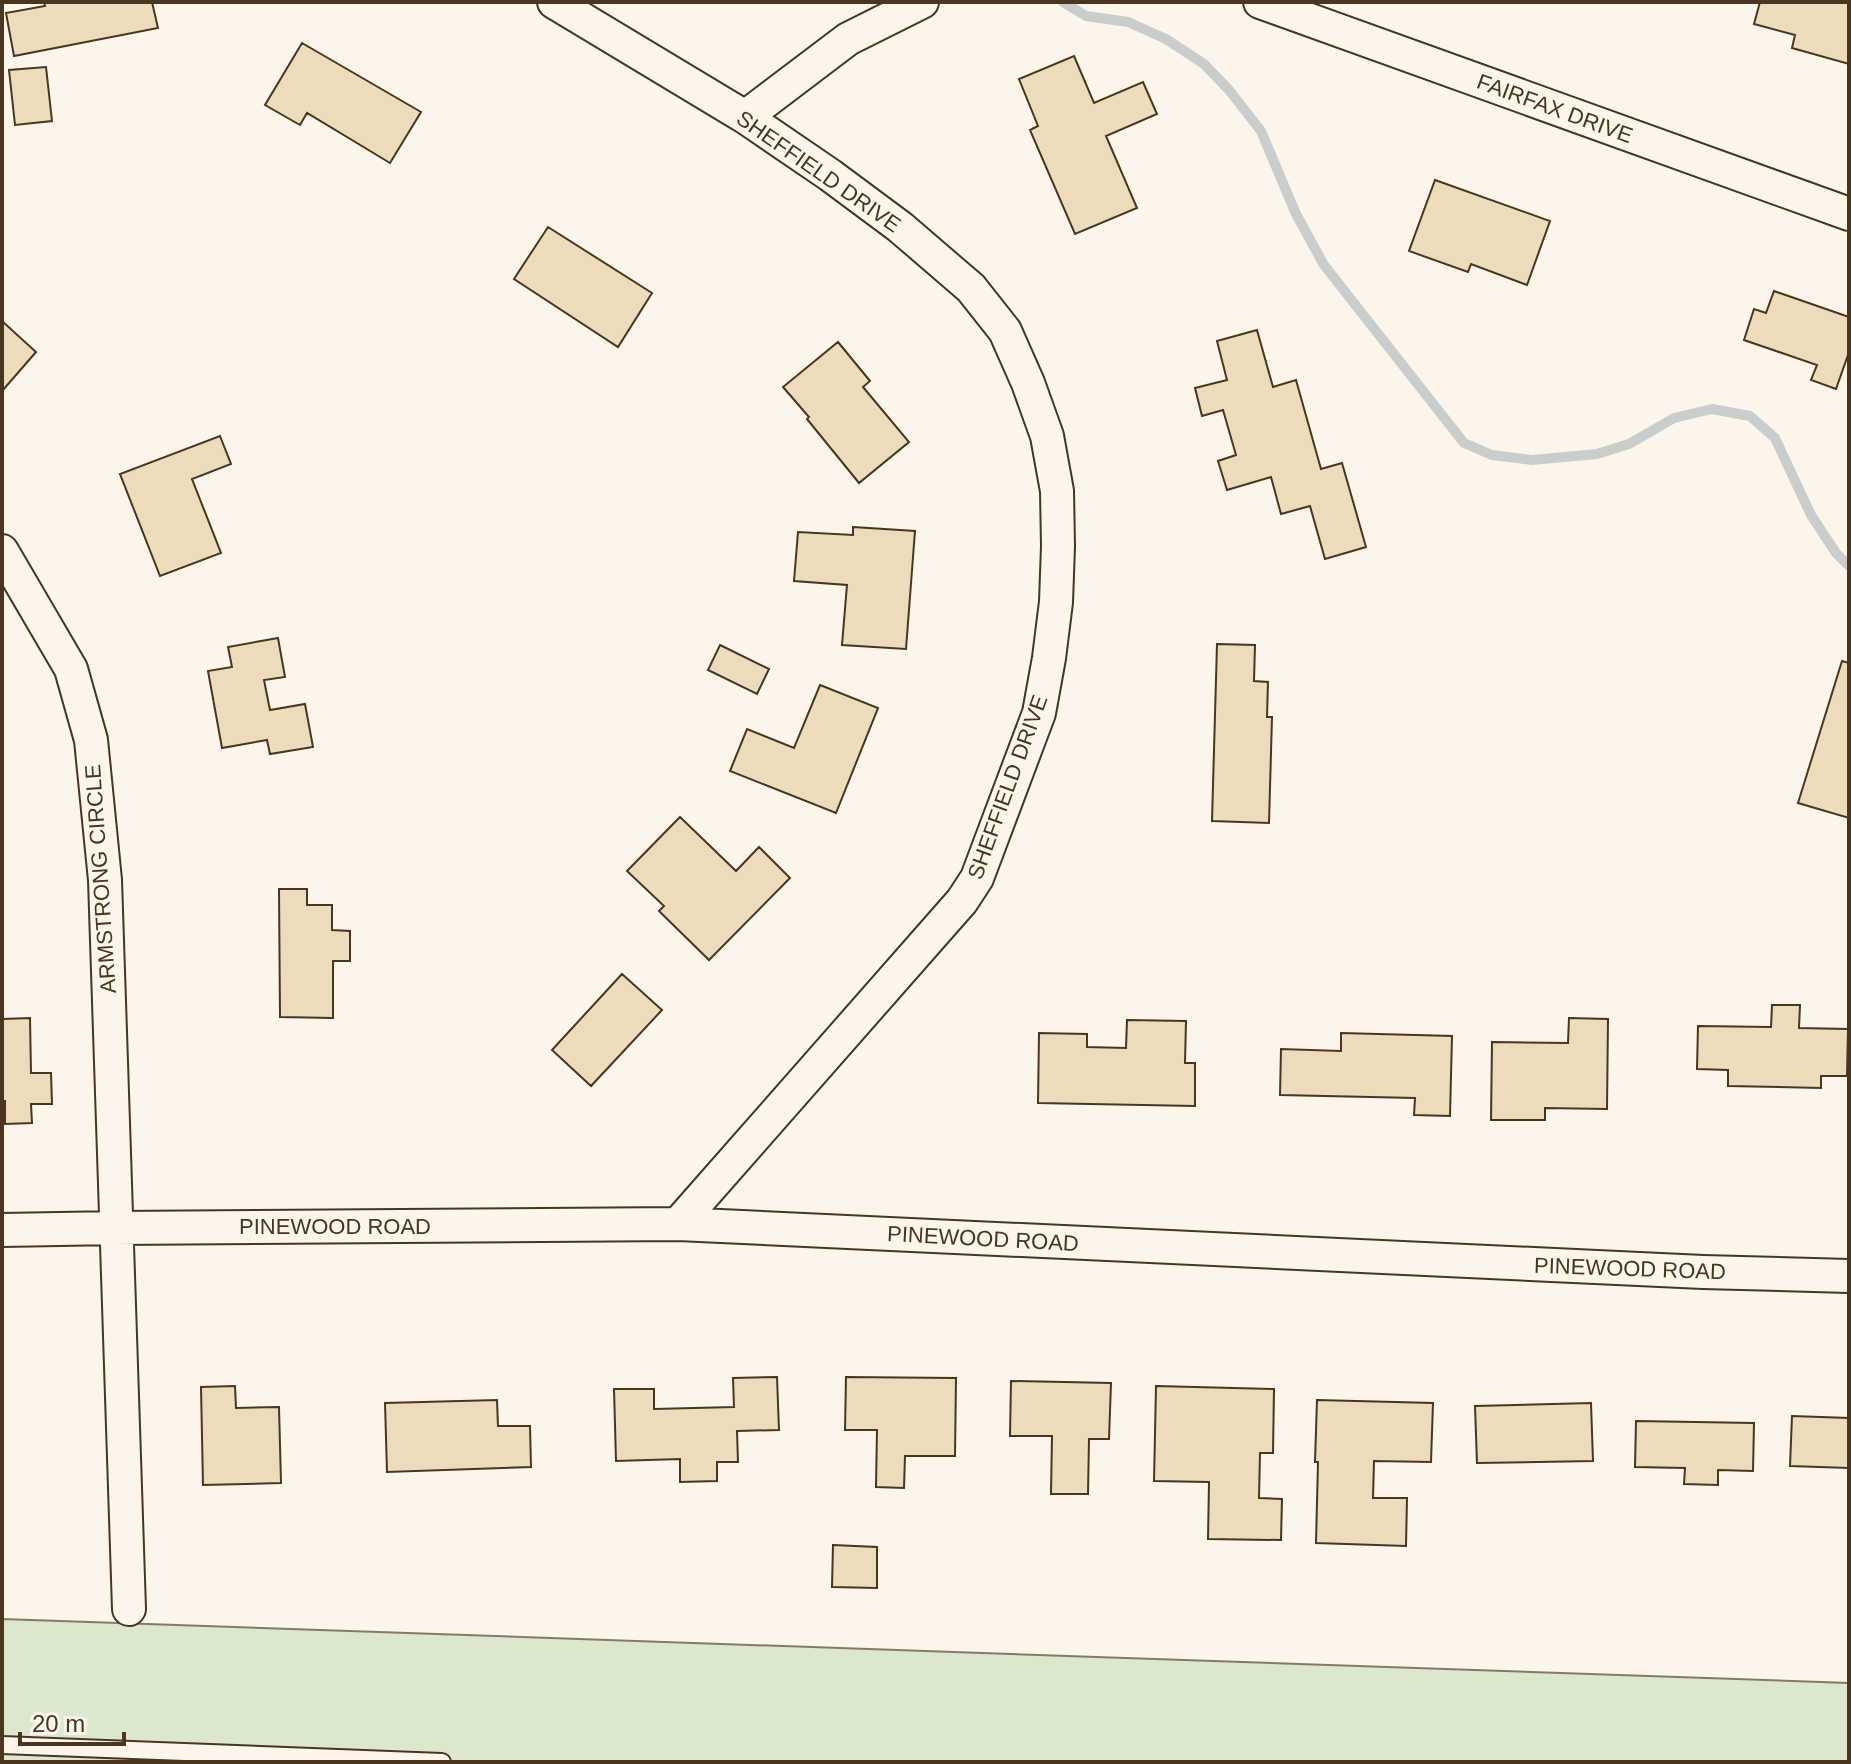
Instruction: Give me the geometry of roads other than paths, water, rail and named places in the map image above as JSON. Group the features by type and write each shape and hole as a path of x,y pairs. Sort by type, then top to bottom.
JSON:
{"street":[{"name":"SHEFFIELD DRIVE","path":"554,2 745,117 830,175 900,227 971,288 1005,331 1028,383 1047,436 1057,491 1056,602 1039,713 977,878 962,901 678,1224"},
{"path":"745,117 848,39 922,2"},
{"name":"FAIRFAX DRIVE","path":"1260,2 1849,214"},
{"name":"ARMSTRONG CIRCLE","path":"2,551 71,669 91,740 105,880 129,1609"},
{"name":"PINEWOOD ROAD","path":"116,1228 678,1224 1703,1272 1849,1276"},
{"path":"2,1230 116,1228"}],"lane":[{"path":"2,1745 442,1762"}],"waterway":[{"path":"1063,2 1086,16 1128,22 1166,39 1204,64 1229,90 1261,131 1296,214 1324,265 1464,443 1492,455 1532,460 1597,454 1629,444 1674,418 1712,409 1750,416 1775,438 1811,515 1836,553 1849,566"}]}
